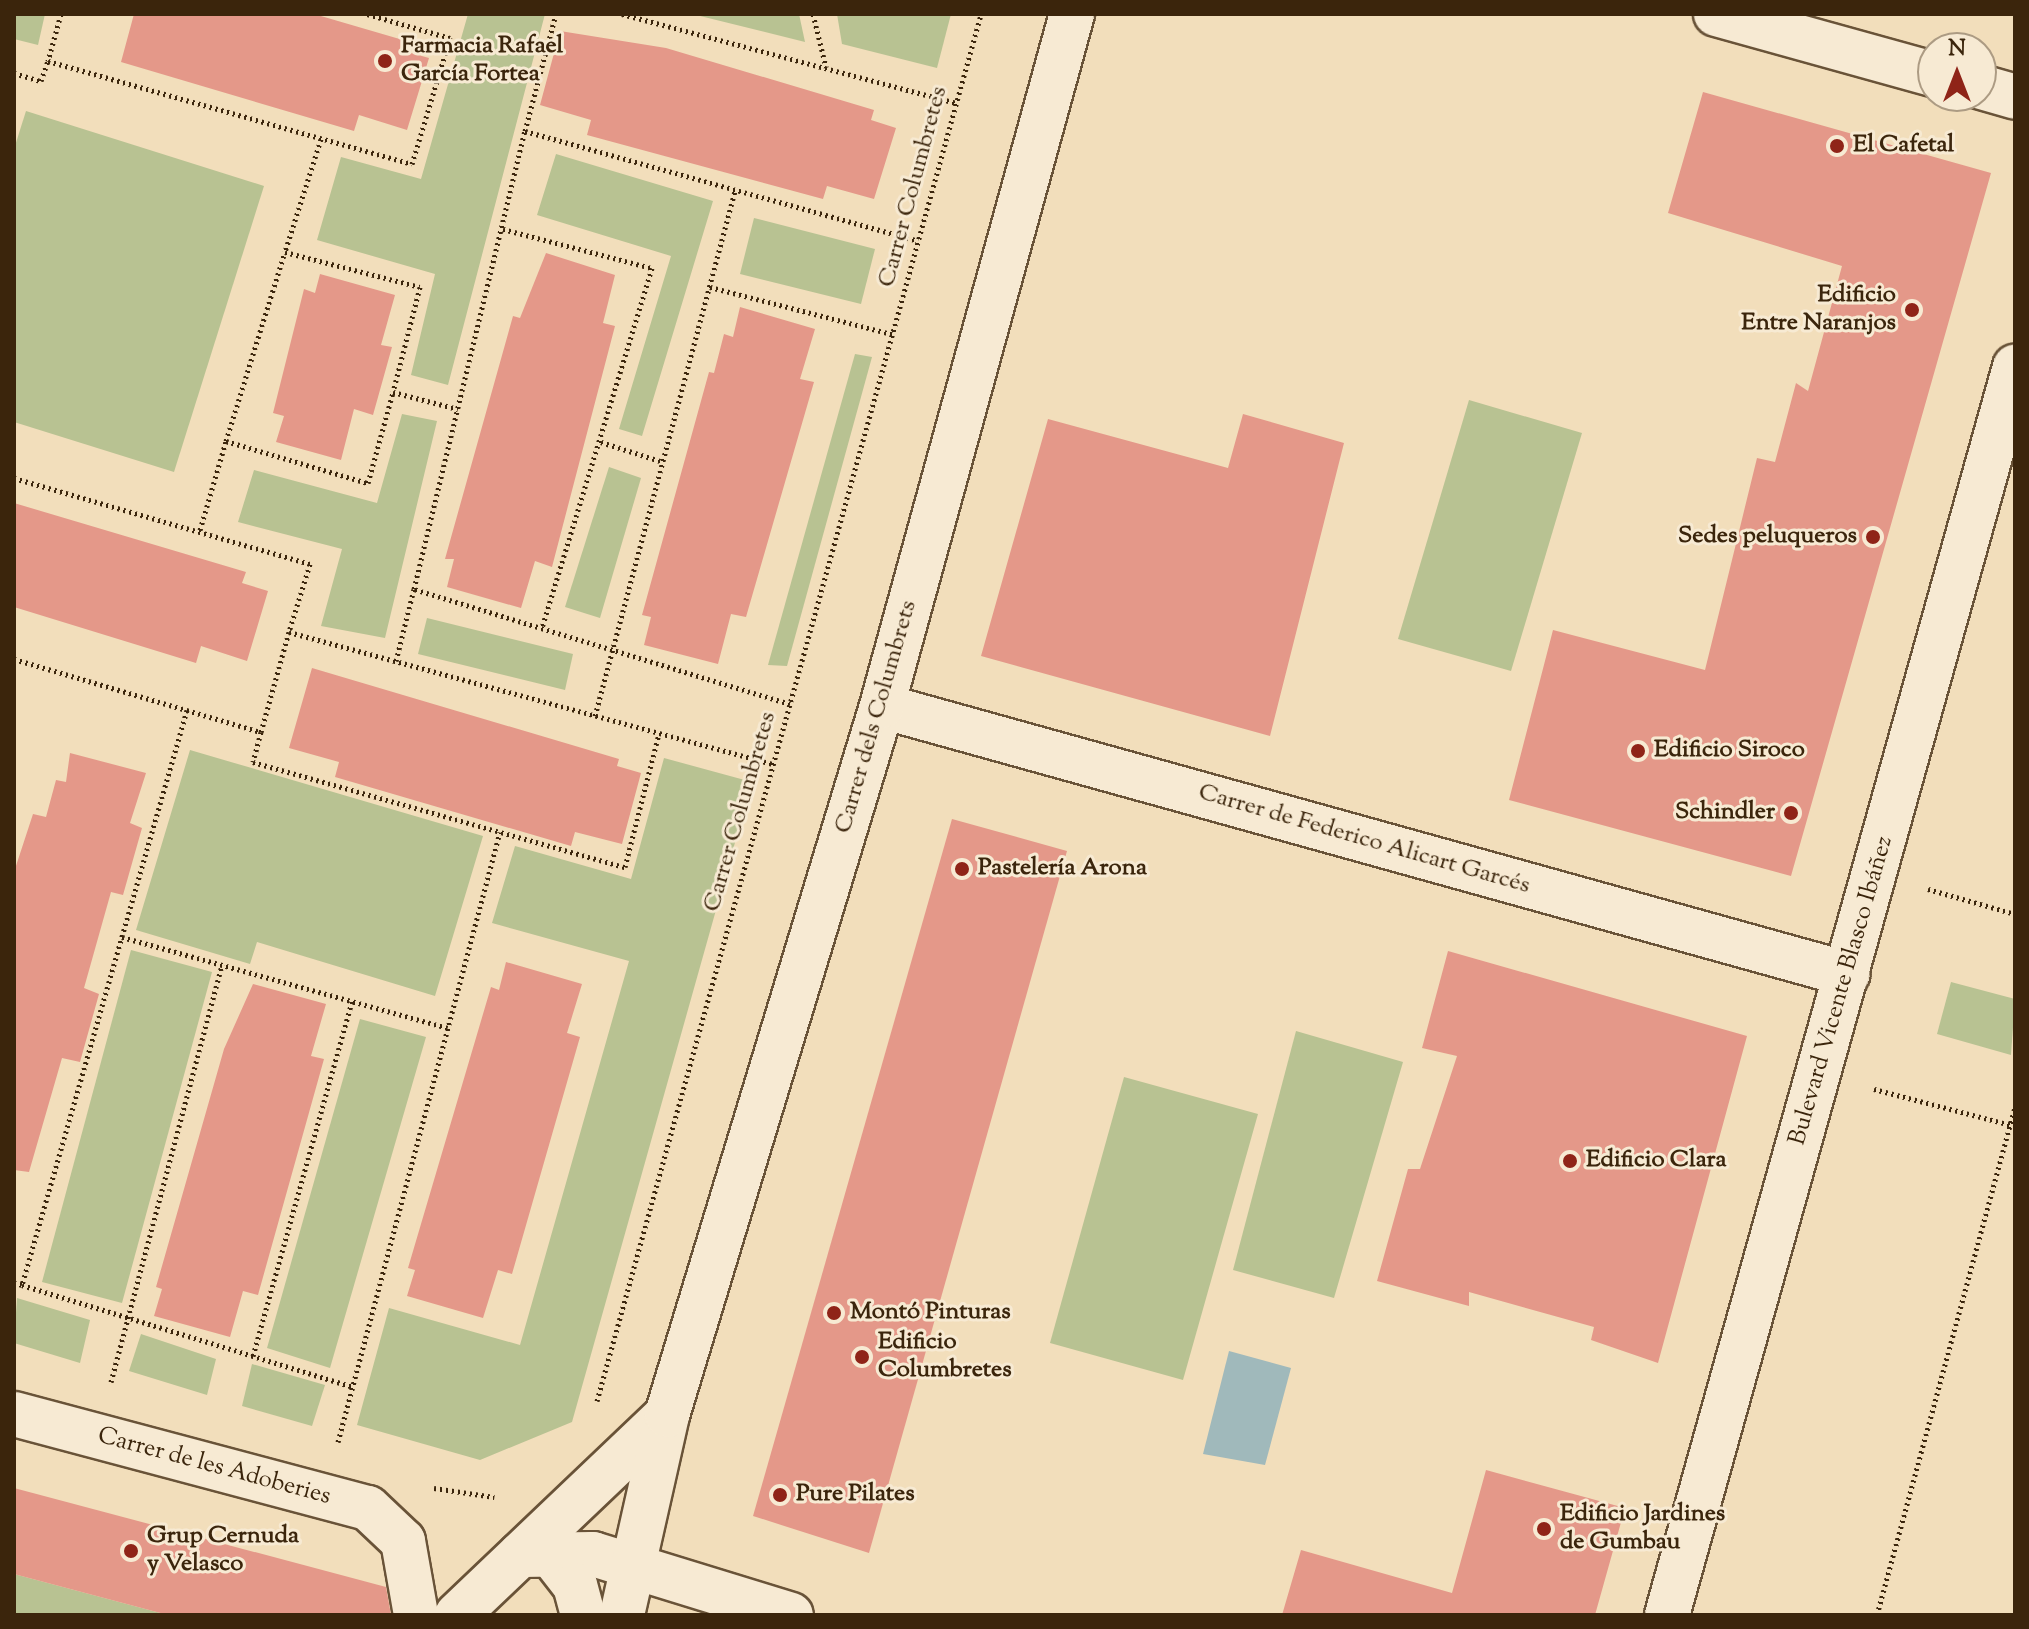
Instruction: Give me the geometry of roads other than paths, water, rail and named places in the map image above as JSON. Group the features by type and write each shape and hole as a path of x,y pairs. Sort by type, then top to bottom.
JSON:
{"street":[{"name":"Carrer dels Columbrets","path":"622,1615 667,1415 882,706 1072,14"},
{"path":"1716,14 1917,70"},
{"name":"Bulevard Vicente Blasco Ibáñez","path":"1667,1615 2015,367"},
{"name":"Carrer de Federico Alicart Garcés","path":"882,706 1847,974"},
{"name":"Carrer de les Adoberies","path":"14,1414 368,1508 403,1541 416,1615"},
{"name":"Carrer dels Columbrets","path":"457,1615 536,1555 667,1415"},
{"path":"536,1555 593,1554 791,1615"},
{"path":"536,1555 575,1585 583,1615"}],"water":[{"path":"1229,1351 1291,1368 1265,1465 1203,1454"}],"place":[{"name":"Farmacia Rafael García Fortea","path":"385,61"},
{"name":"El Cafetal","path":"1837,146"},
{"name":"Edificio Entre Naranjos","path":"1912,310"},
{"name":"Sedes peluqueros","path":"1873,537"},
{"name":"Edificio Siroco","path":"1638,751"},
{"name":"Schindler","path":"1791,813"},
{"name":"Pastelería Arona","path":"962,869"},
{"name":"Edificio Clara","path":"1570,1161"},
{"name":"Montó Pinturas","path":"834,1313"},
{"name":"Edificio Columbretes","path":"862,1357"},
{"name":"Pure Pilates","path":"780,1495"},
{"name":"Edificio Jardines de Gumbau","path":"1544,1529"},
{"name":"Grup Cernuda y Velasco","path":"131,1551"}]}
